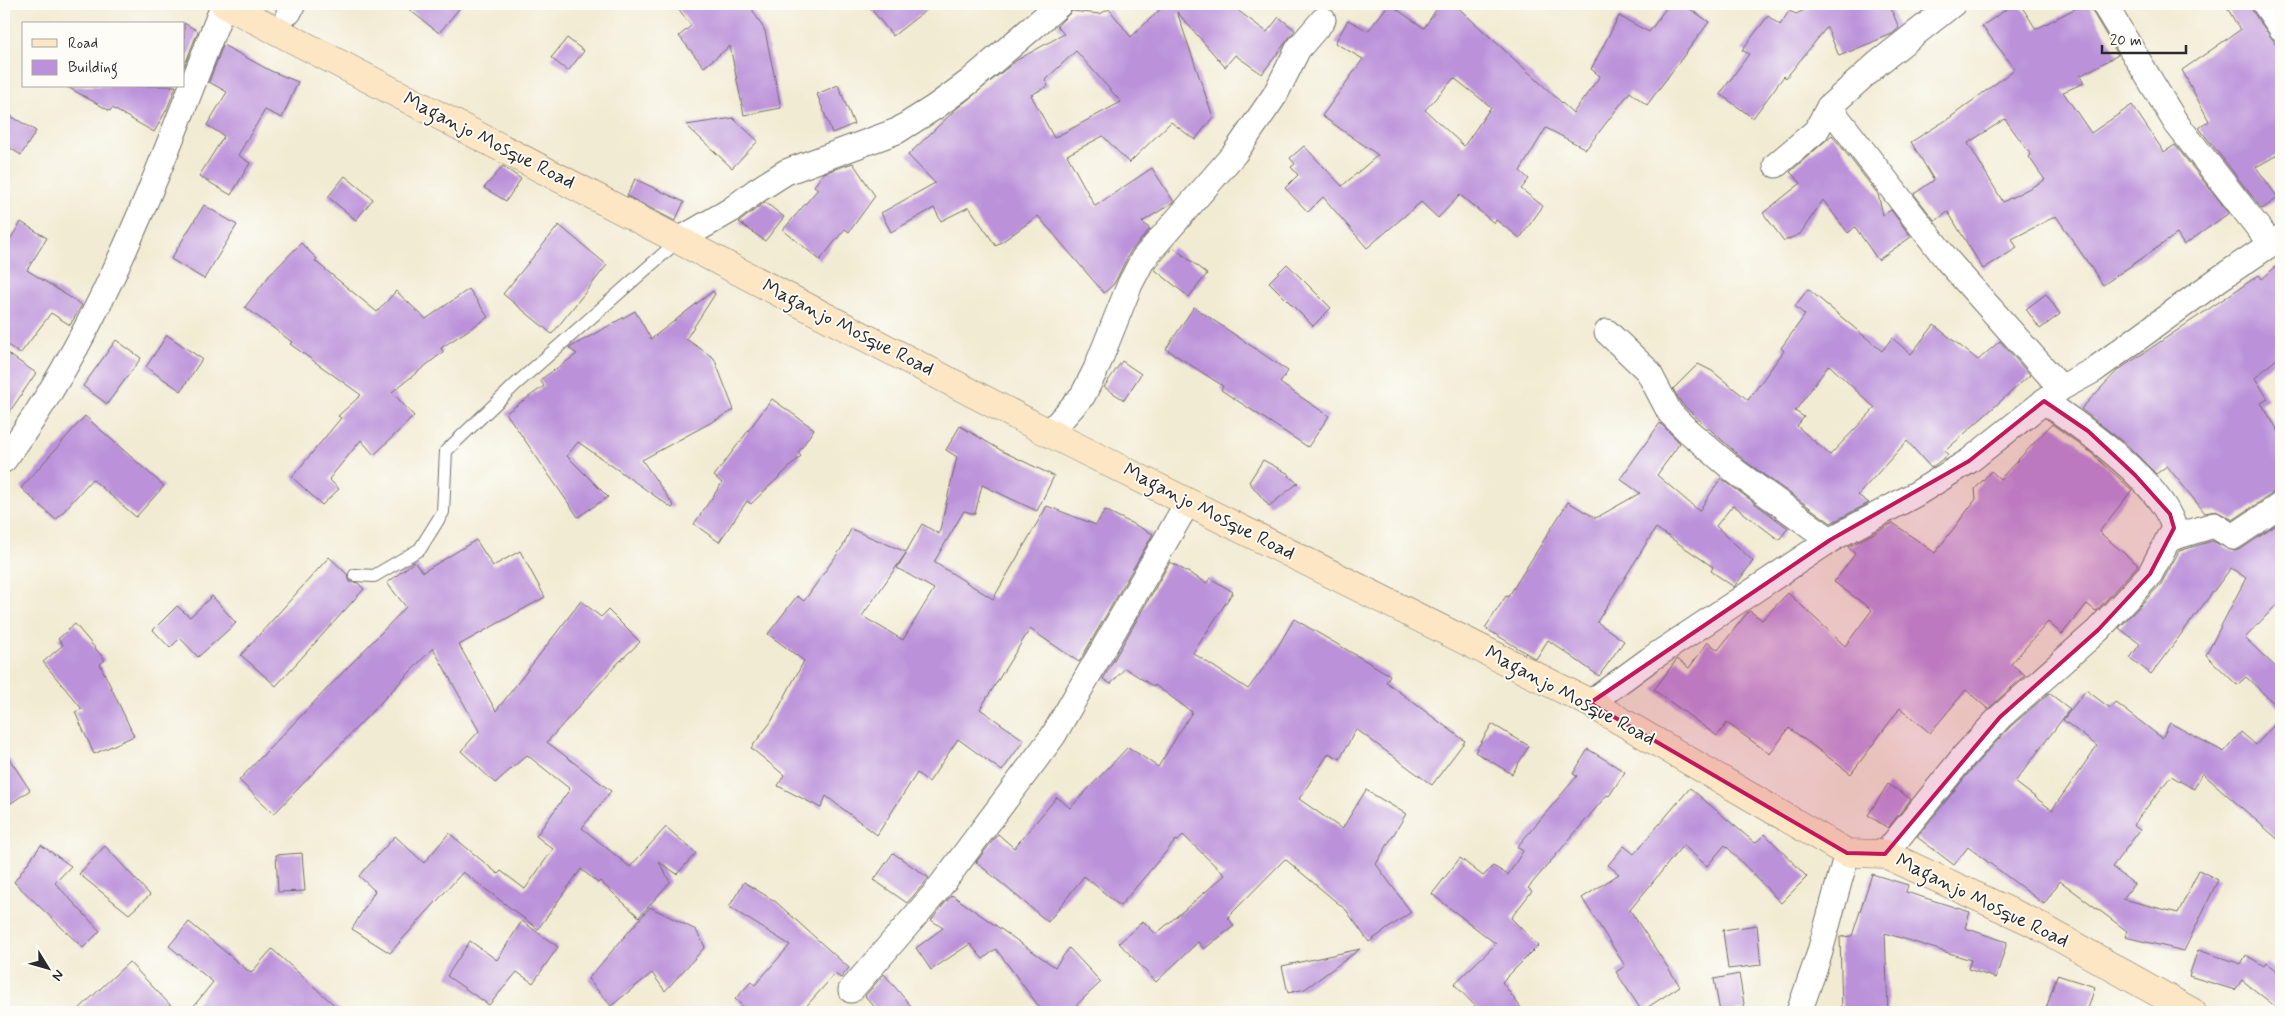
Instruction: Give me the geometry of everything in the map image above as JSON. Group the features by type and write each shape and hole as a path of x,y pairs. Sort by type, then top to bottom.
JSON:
{"street":[{"name":"Maganjo Mosque Road","path":"224,4 1049,433 1590,702 1847,853 1885,854 2032,922 2192,1012"},
{"path":"4,460 29,427 94,313 138,220 224,4"},
{"path":"680,240 731,210 786,172 897,131 935,108 969,82 1060,4"},
{"path":"1776,165 1816,131 1829,107 1878,64 1953,4"},
{"path":"1590,702 1649,660 1830,540 1916,494 1968,461 2053,394 2094,370 2219,278 2276,241 2176,123 2104,4"},
{"path":"2265,4 2281,28"},
{"path":"1049,433 1083,395 1096,369 1130,284 1143,259 1235,153 1275,95 1298,49 1323,20"},
{"path":"1829,107 2053,394 2088,431 2158,497 2170,514 2174,528 2150,574 2098,630 2000,716 1964,756 1885,854"},
{"path":"1607,332 1648,371 1670,413 1688,431 1736,472 1830,540"},
{"path":"851,990 936,892 1053,736 1188,502"},
{"path":"2168,539 2214,525 2233,538 2281,505"},
{"path":"1799,1012 1819,955 1847,853"}],"lane":[{"path":"355,575 374,576 420,549 443,512 446,451 517,383 680,240"}],"highlighted area":[{"path":"2044,401 2088,431 2135,475 2170,514 2174,528 2150,574 2098,630 2000,717 1885,854 1847,853 1590,703 1830,540 1969,461"}],"building":[{"path":"402,4 463,4 439,33"},
{"path":"675,4 749,4 765,31 781,108 744,115 730,46 704,67 679,36 691,26"},
{"path":"867,4 934,4 893,36"},
{"path":"1166,4 1229,4 1267,32 1279,17 1295,30 1262,74 1235,55 1225,67 1177,12 1213,117 1195,140 1171,122 1129,163 1103,136 1067,155 1095,206 1152,168 1174,202 1142,222 1150,229 1130,252 1114,284 1104,293 1038,216 996,246 969,207 941,221 934,208 891,232 881,213 935,183 908,155 955,110 1017,60 1064,34 1057,26 1072,11 1100,14 1109,9 1131,37","holes":["1076,51 1121,102 1054,138 1031,95 1048,86 1045,80"]},
{"path":"1389,4 1424,28 1440,4 1454,4 1573,113 1600,76 1591,69 1619,16 1649,32 1669,4 1683,4 1709,22 1647,105 1630,92 1586,149 1546,128 1520,171 1529,179 1521,189 1543,206 1520,238 1496,220 1494,223 1460,195 1438,218 1421,202 1367,248 1323,197 1308,212 1285,188 1298,175 1291,167 1295,164 1290,158 1304,146 1342,186 1378,155 1322,116 1363,59 1335,43 1348,20 1368,31","holes":["1454,78 1491,107 1464,146 1425,110"]},
{"path":"1817,4 1889,4 1899,28 1892,34 1839,56 1827,27 1786,78 1784,76 1753,118 1720,94 1749,54 1742,50 1768,16 1780,25 1789,11 1796,14"},
{"path":"2014,4 2020,4 2036,29 2084,4 2090,4 2092,11 2118,55 2080,76 2084,83 2063,92 2091,133 2132,105 2164,152 2175,145 2229,213 2184,245 2177,234 2103,285 2056,216 2012,239 2017,248 1983,269 1948,212 1935,221 1914,194 1934,180 1911,142 1948,119 2015,69 1982,26","holes":["2005,119 2031,155 2029,157 2045,180 2003,202 1968,143"]},
{"path":"2225,4 2251,4 2253,12 2281,51 2281,153 2256,167 2278,198 2262,209 2199,128 2209,121 2182,70 2240,30"},
{"path":"185,24 198,31 185,64"},
{"path":"567,38 584,51 568,71 551,58"},
{"path":"223,45 271,71 298,82 282,118 265,110 238,155 250,163 231,195 199,176 224,136 207,125 227,92 209,82"},
{"path":"838,85 854,124 832,133 817,94"},
{"path":"70,88 175,88 167,109 154,132 112,108 110,111"},
{"path":"4,112 36,131 21,155 4,144"},
{"path":"733,118 758,141 732,168 686,125"},
{"path":"1832,135 1878,194 1883,215 1891,210 1911,237 1878,260 1855,227 1848,233 1823,200 1800,234 1784,241 1763,213 1801,183 1790,172"},
{"path":"853,163 875,196 849,232 845,229 820,260 783,230 818,189 814,186 824,173"},
{"path":"503,166 521,179 506,201 484,188"},
{"path":"345,176 373,199 356,220 328,197"},
{"path":"635,179 684,202 675,221 627,196"},
{"path":"765,202 784,217 765,241 739,222"},
{"path":"204,205 237,225 204,279 171,259"},
{"path":"21,222 47,238 27,270 82,305 70,325 51,313 20,354 4,342 4,249"},
{"path":"559,225 607,265 552,334 503,294"},
{"path":"301,243 317,259 315,261 377,312 396,291 426,319 469,289 488,317 441,348 443,352 392,392 414,416 374,455 361,440 329,479 339,489 322,505 292,477 341,418 338,416 361,395 290,344 292,342 245,307 269,276"},
{"path":"1173,247 1207,274 1189,297 1154,269"},
{"path":"2281,262 2281,355 2255,378 2268,399 2261,403 2281,435 2281,491 2273,493 2233,520 2216,511 2205,513 2167,466 2156,474 2128,446 2081,409 2117,371 2259,275 2262,279"},
{"path":"1287,264 1331,308 1313,326 1269,282"},
{"path":"1808,289 1882,351 1892,338 1911,354 1934,325 1978,360 2000,341 2030,375 1945,451 1948,455 1931,468 1907,441 1858,495 1869,503 1831,523 1745,461 1682,404 1673,389 1698,364 1712,371 1748,400 1784,351 1781,348 1805,315 1795,306","holes":["1829,365 1875,408 1830,455 1797,426 1804,417 1795,411"]},
{"path":"713,291 715,294 686,339 714,358 734,410 642,460 674,506 672,508 578,442 567,456 608,497 578,517 506,413 544,386 540,380 577,354 569,348 635,311 651,339"},
{"path":"2046,294 2060,314 2040,329 2026,309"},
{"path":"1194,307 1288,371 1280,383 1329,416 1308,447 1221,390 1223,386 1166,349"},
{"path":"167,335 202,359 181,391 146,367"},
{"path":"116,340 141,358 107,404 83,386"},
{"path":"4,351 36,373 4,420"},
{"path":"1122,361 1141,374 1124,400 1104,387"},
{"path":"772,399 814,429 798,453 801,456 751,504 747,501 719,542 694,524 722,483 714,476"},
{"path":"85,416 164,486 136,517 92,479 56,520 21,488"},
{"path":"1660,423 1680,443 1657,475 1699,511 1721,478 1788,528 1779,540 1733,505 1716,526 1753,561 1734,587 1711,571 1713,567 1656,528 1597,622 1624,641 1599,676 1548,640 1536,659 1485,628 1506,596 1508,597 1568,502 1596,518 1640,493 1620,479"},
{"path":"2052,424 2090,452 2132,490 2099,532 2138,565 2096,611 2087,604 2062,634 2048,622 2011,664 2025,675 1988,709 1966,690 1930,733 1900,708 1851,774 1789,728 1770,754 1727,723 1717,736 1654,690 1677,659 1689,668 1708,642 1718,650 1747,613 1750,611 1762,620 1788,593 1845,646 1872,610 1834,582 1855,554 1848,547 1893,523 1935,553 1976,499 1975,489 1991,471 2000,479"},
{"path":"960,426 1004,452 1054,476 1037,511 982,485 975,514 964,511 934,562 993,599 1047,506 1096,525 1105,510 1153,534 1079,662 1030,629 980,709 1024,740 1002,771 958,739 929,782 917,773 877,835 826,796 821,808 778,786 784,775 751,748 771,722 804,661 768,634 797,596 804,601 843,546 851,529 906,552 922,524 939,534 957,457 946,450","holes":["906,553 897,568 934,589 903,640 862,616"]},
{"path":"1263,460 1289,474 1288,476 1298,483 1269,506 1249,482"},
{"path":"2281,522 2281,600 2245,638 2281,672 2281,710 2246,677 2237,685 2206,655 2246,578 2231,568 2151,674 2130,658 2140,644 2119,628 2161,584 2179,551 2212,541 2234,551 2241,549"},
{"path":"476,540 493,566 520,551 545,597 459,645 496,711 581,601 601,617 608,610 640,642 618,663 547,742 611,791 582,828 630,867 666,827 696,853 677,874 659,862 670,882 639,917 600,881 598,883 581,869 538,929 463,872 390,953 352,929 375,891 359,876 395,836 424,863 449,833 498,874 501,871 525,889 553,849 536,836 570,789 527,755 495,783 461,751 479,731 433,648 274,814 239,780 406,607 387,583 414,562 423,572"},
{"path":"329,557 347,574 350,582 358,583 364,589 276,686 241,655"},
{"path":"1170,562 1207,583 1210,578 1233,592 1193,653 1248,689 1271,658 1294,619 1390,675 1386,682 1465,741 1432,785 1356,729 1340,759 1329,753 1299,799 1342,829 1366,790 1406,814 1376,864 1411,912 1369,942 1346,910 1285,859 1228,917 1234,926 1204,949 1198,942 1156,982 1119,943 1143,921 1156,934 1225,875 1183,835 1178,841 1176,840 1120,906 1084,876 1048,922 976,862 998,834 1014,848 1057,797 1070,808 1128,747 1158,767 1192,712 1155,685 1154,687 1125,668 1111,684 1103,679"},
{"path":"212,596 236,623 198,657 180,638 170,648 153,630 177,606 190,617"},
{"path":"75,624 105,660 100,664 134,736 94,754 75,712 82,709 43,662 63,645 58,639"},
{"path":"2086,690 2110,708 2115,702 2162,738 2170,723 2224,752 2241,732 2256,745 2281,717 2281,842 2202,773 2194,789 2171,776 2133,825 2140,830 2112,867 2134,884 2123,899 2178,913 2199,870 2218,880 2184,951 2125,937 2127,931 2060,881 2044,904 1968,847 1954,865 1917,837 1975,765 2010,727 2049,693 2070,709 2015,782 2052,810 2097,746 2063,720"},
{"path":"1492,724 1529,746 1512,774 1475,752"},
{"path":"1588,749 1625,772 1609,796 1607,795 1528,888 1532,891 1511,918 1538,946 1502,982 1524,1012 1481,1012 1454,984 1496,944 1432,894 1460,858 1483,876 1493,866 1508,875 1523,851 1517,847 1577,776 1573,774"},
{"path":"4,751 30,790 4,808"},
{"path":"1888,784 1911,799 1888,828 1868,815"},
{"path":"1690,788 1755,843 1765,834 1807,877 1781,903 1725,845 1707,866 1683,845 1630,910 1680,986 1642,1011 1616,972 1625,966 1582,898 1619,874 1608,865 1624,846 1634,854"},
{"path":"41,845 71,866 55,883 100,931 83,948 14,882"},
{"path":"105,846 150,895 129,914 79,874"},
{"path":"302,853 305,891 278,892 276,855"},
{"path":"893,853 929,878 907,903 874,880"},
{"path":"1872,874 1908,885 1906,892 1970,912 1965,928 2007,942 1996,978 1968,969 1971,960 1885,933 1888,1012 1842,1012 1840,937 1852,936"},
{"path":"744,882 776,902 849,968 841,978 835,974 801,1012 749,1012 735,999 751,982 755,985 790,945 729,907"},
{"path":"952,895 1055,967 1069,948 1101,982 1069,1012 1043,1012 996,949 983,959 970,944 931,970 916,948 943,928 931,920"},
{"path":"650,907 696,930 705,947 665,991 652,973 611,1006 588,979"},
{"path":"522,921 558,947 533,983 517,972 489,1005 447,976 470,941 497,960"},
{"path":"189,922 251,973 272,949 342,1012 189,1012 213,982 169,946"},
{"path":"1757,925 1761,965 1728,969 1723,930"},
{"path":"1360,949 1305,989 1288,993 1282,966"},
{"path":"2198,950 2241,964 2246,955 2264,966 2266,963 2281,974 2281,1011 2242,980 2235,990 2189,976"},
{"path":"129,962 177,1012 76,1012 99,990"},
{"path":"884,974 916,1012 879,1012 865,996"},
{"path":"1739,974 1745,1010 1720,1012 1714,979"},
{"path":"2057,975 2095,987 2087,1012 2045,1012"}]}
